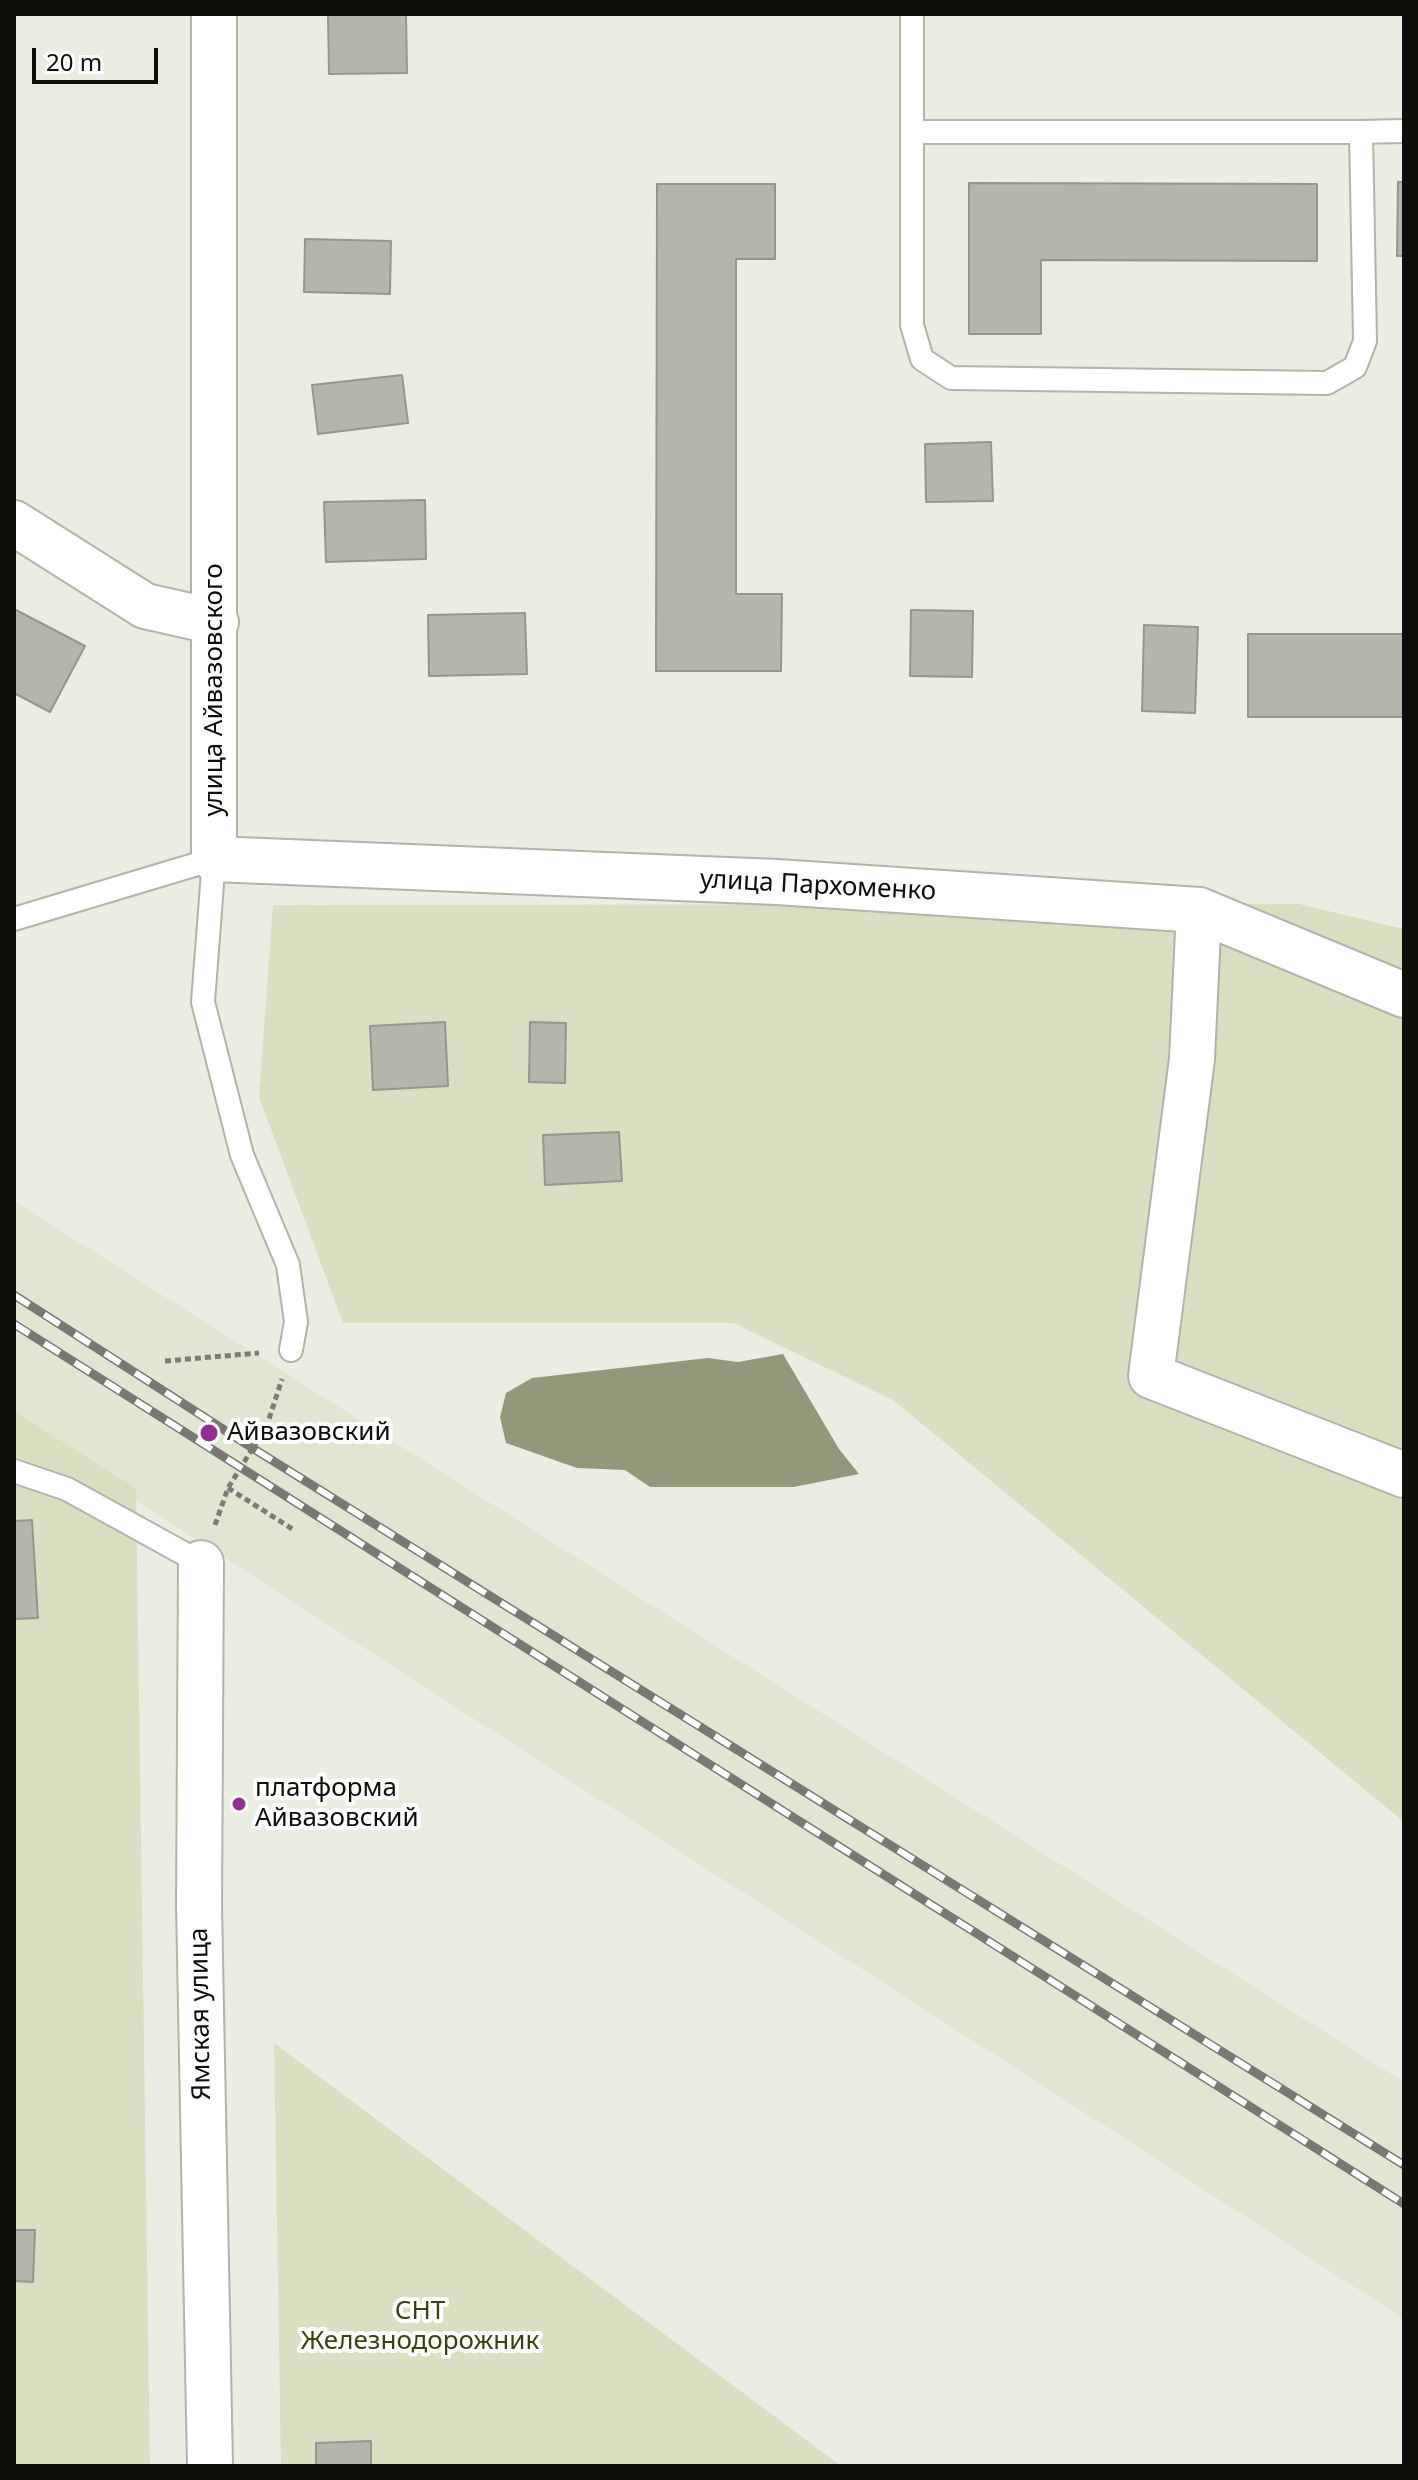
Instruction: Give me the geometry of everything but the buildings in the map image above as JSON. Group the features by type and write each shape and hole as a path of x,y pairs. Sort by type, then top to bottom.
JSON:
{"street":[{"name":"улица Айвазовского","path":"214,14 214,859"},
{"path":"14,523 145,606 216,622"},
{"name":"улица Пархоменко","path":"214,859 777,882 1199,910 1404,995"},
{"path":"1199,910 1192,1059 1151,1376 1404,1475"},
{"name":"Ямская улица","path":"201,1563 199,1906 210,2466"}],"lane":[{"path":"912,14 912,325 922,359 951,378 1327,383 1355,367 1365,341 1361,132"},
{"path":"914,132 1404,131"},
{"path":"14,919 214,859"},
{"name":"улица Айвазовского","path":"214,859 203,1002 242,1155 288,1265 296,1322 291,1350"},
{"path":"14,1471 67,1489 201,1563"}],"path":[{"path":"165,1361 291,1350 267,1425 228,1488 294,1530"}],"shaded area":[{"path":"14,1201 1404,2082 1404,2319 14,1422"},
{"path":"783,1354 839,1449 859,1474 794,1487 650,1487 625,1470 577,1468 506,1443 500,1417 506,1393 532,1378 708,1358 738,1362"}],"green space":[{"path":"1299,904 1404,929 1404,1822 893,1400 733,1323 343,1323 259,1097 273,905"},
{"path":"14,1411 136,1488 150,2466 14,2466"},
{"name":"СНТ Железнодорожник","path":"274,2043 841,2466 281,2466"}],"railway":[{"path":"14,1295 254,1449 1404,2165"},
{"path":"14,1324 1404,2204"}],"place":[{"name":"Айвазовский","path":"209,1433"},
{"name":"платформа Айвазовский","path":"239,1804"}]}
